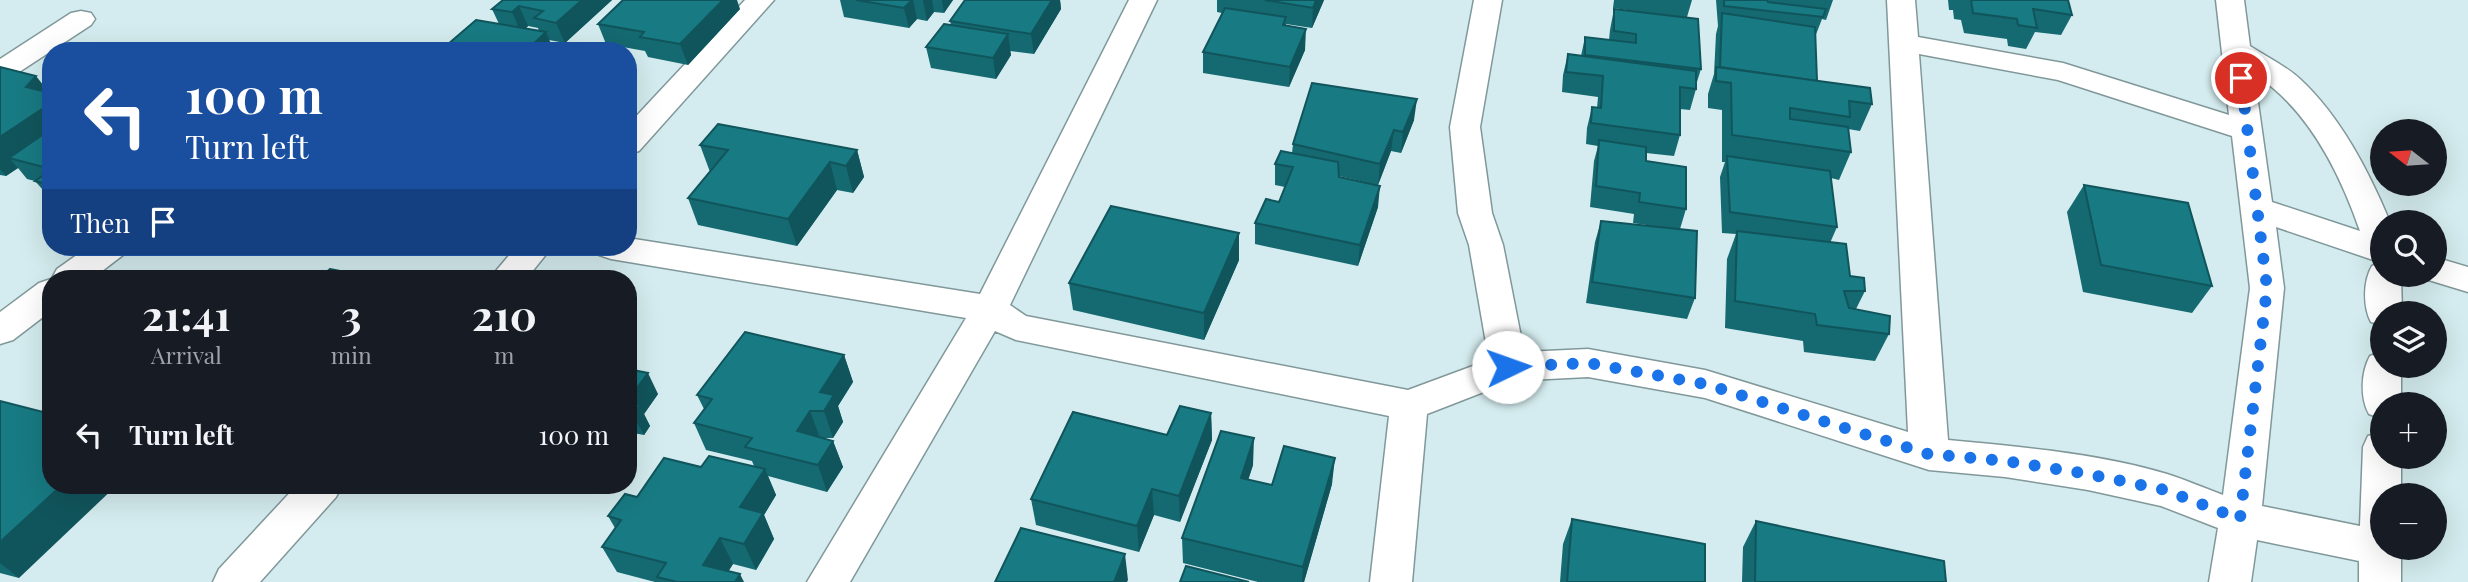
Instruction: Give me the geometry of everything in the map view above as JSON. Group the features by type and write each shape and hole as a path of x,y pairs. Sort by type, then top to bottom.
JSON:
{"street":[{"path":"637,134 760,0"},
{"path":"828,582 990,309 1143,0"},
{"path":"1488,0 1465,127 1475,213 1486,246 1508,367"},
{"path":"1901,0 1928,454"},
{"path":"2230,582 2267,288 2232,2"},
{"path":"46,42 81,19"},
{"path":"1904,43 2063,72 2248,131"},
{"path":"0,72 42,45"},
{"path":"2238,51 2294,90 2346,161 2370,210"},
{"path":"2257,209 2370,247"},
{"path":"637,251 990,309 1016,327 1409,405 1508,367 1588,363 1705,384 1928,454 2006,461 2165,490 2240,519 2380,565 2382,469"},
{"path":"80,270 99,256"},
{"path":"514,270 527,256"},
{"path":"2447,273 2468,280"},
{"path":"0,331 42,299"},
{"path":"1391,582 1409,405"},
{"path":"234,582 315,494"}],"building":[{"path":"503,0 582,0 556,23 534,18 543,11 519,6 512,12 492,9"},
{"path":"623,0 723,0 680,44 640,37 644,32 598,24"},
{"path":"856,0 912,0 904,8"},
{"path":"965,0 1052,0 1031,34 950,21"},
{"path":"1265,0 1316,0 1313,8"},
{"path":"1724,0 1767,0 1826,9 1823,17 1724,6"},
{"path":"1971,0 2068,0 2072,15 2033,9 2037,28 2018,25 2017,19 1973,13"},
{"path":"1225,8 1286,17 1283,25 1306,29 1290,67 1203,52"},
{"path":"1614,9 1698,19 1701,69 1585,55 1585,37 1636,43 1636,34 1614,31"},
{"path":"1722,13 1815,27 1817,81 1720,67"},
{"path":"476,20 546,32 535,42 450,42"},
{"path":"944,24 1008,34 993,58 926,47"},
{"path":"1568,54 1696,71 1696,89 1680,87 1680,135 1591,123 1592,107 1601,108 1603,76 1566,72"},
{"path":"0,67 36,76 26,87 42,91 42,109 0,137"},
{"path":"1716,67 1870,88 1872,104 1849,101 1850,117 1790,108 1790,119 1848,127 1851,152 1732,135 1731,83 1716,81"},
{"path":"1312,83 1417,99 1403,132 1394,130 1380,164 1293,144"},
{"path":"718,124 857,150 846,166 830,162 788,219 688,198 728,150 700,145"},
{"path":"42,135 42,167 9,158"},
{"path":"1599,140 1646,147 1646,161 1686,167 1686,209 1639,202 1640,193 1596,186"},
{"path":"1281,151 1338,162 1339,177 1380,186 1360,245 1255,223 1266,199 1279,202 1293,167 1275,164"},
{"path":"1727,156 1830,171 1837,227 1730,212"},
{"path":"2084,185 2188,203 2212,286 2101,265"},
{"path":"1111,206 1239,233 1204,313 1069,283"},
{"path":"1601,221 1697,231 1695,298 1592,282"},
{"path":"1737,231 1846,244 1850,276 1864,278 1865,291 1844,291 1849,308 1890,316 1889,334 1817,325 1815,314 1735,301"},
{"path":"745,332 844,355 820,392 834,395 824,411 810,411 797,431 833,441 818,465 745,447 752,438 694,423 712,399 697,395"},
{"path":"637,371 648,373 637,388"},
{"path":"0,401 42,412 42,494 52,494 0,542"},
{"path":"1180,406 1211,413 1179,496 1152,489 1137,526 1031,499 1073,412 1167,435"},
{"path":"1221,431 1254,438 1241,478 1272,485 1284,446 1335,458 1303,567 1182,538"},
{"path":"709,456 765,469 740,507 763,513 744,544 720,538 703,565 740,574 735,582 677,582 657,577 666,563 602,547 621,520 608,516 625,494 637,497 664,458 701,467"},
{"path":"1572,519 1705,544 1705,582 1567,582"},
{"path":"1756,521 1944,561 1946,582 1755,582"},
{"path":"1021,528 1125,554 1114,582 995,582"},
{"path":"1186,566 1249,582 1180,582"}],"route":[{"path":"1508,367 1588,363 1705,384 1928,454 2006,461 2165,490 2240,519 2267,288 2241,78"}]}
